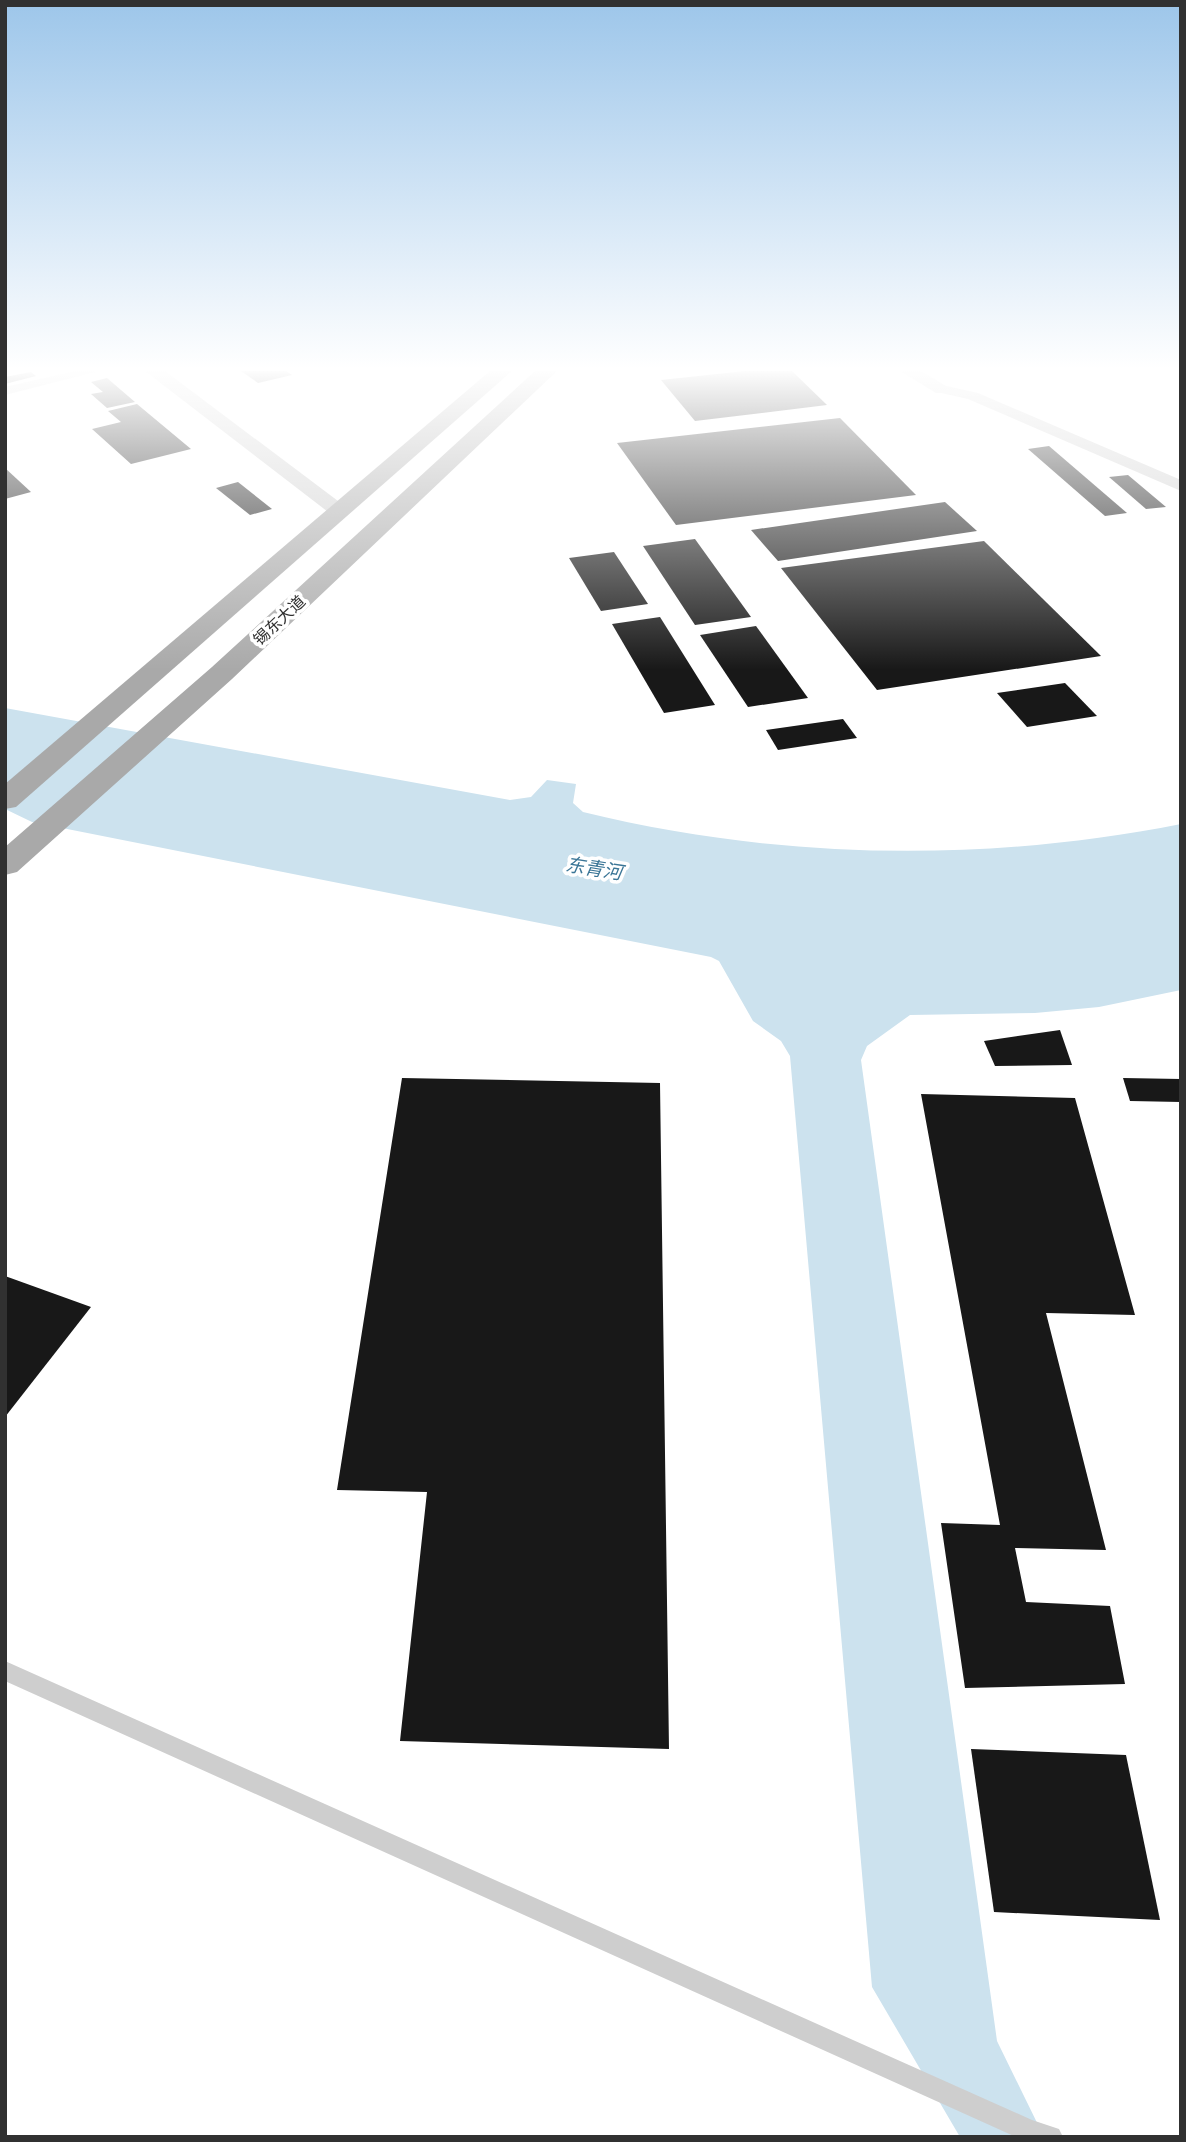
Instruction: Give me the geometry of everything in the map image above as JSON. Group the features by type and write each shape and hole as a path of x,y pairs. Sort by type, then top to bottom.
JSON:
{"main road":[{"path":"5,800 386,471"},
{"name":"锡东大道","path":"5,865 159,729 439,471"}],"street":[{"path":"286,471 339,511"},
{"path":"1146,471 1181,486"}],"lane":[{"path":"5,1671 1030,2131 1051,2137"}],"water":[{"name":"东青河","path":"5,708 510,800 531,797 547,780 576,784 573,803 583,812 731,840 882,851 957,850 1107,837 1181,824 1181,990 1099,1007 1035,1013 910,1015 867,1046 861,1060 997,2041 1044,2137 960,2137 872,1987 790,1056 781,1041 753,1021 719,961 711,957 32,822 5,809"}],"building":[{"path":"5,471 8,471 31,492 5,499"},
{"path":"637,471 892,471 916,495 676,525"},
{"path":"1053,471 1078,471 1127,513 1105,516"},
{"path":"1128,475 1166,507 1146,509 1109,477"},
{"path":"238,482 272,509 250,515 216,488"},
{"path":"945,502 977,531 778,561 751,530"},
{"path":"695,539 751,617 695,625 643,546"},
{"path":"984,541 1101,656 877,690 781,568"},
{"path":"614,552 648,604 601,611 569,558"},
{"path":"660,617 715,705 664,713 612,624"},
{"path":"756,626 808,698 748,707 700,635"},
{"path":"1065,683 1097,716 1027,727 997,693"},
{"path":"843,719 857,738 778,750 766,730"},
{"path":"1060,1030 1072,1065 995,1066 984,1041"},
{"path":"402,1078 660,1083 669,1749 400,1741 427,1492 337,1490"},
{"path":"1123,1078 1181,1079 1181,1102 1130,1101"},
{"path":"921,1094 1075,1098 1135,1315 1046,1313 1106,1550 1015,1548 1026,1602 1110,1606 1125,1684 965,1688 941,1523 1000,1525"},
{"path":"5,1276 91,1307 5,1417"},
{"path":"971,1749 1126,1755 1160,1920 994,1912"}]}
